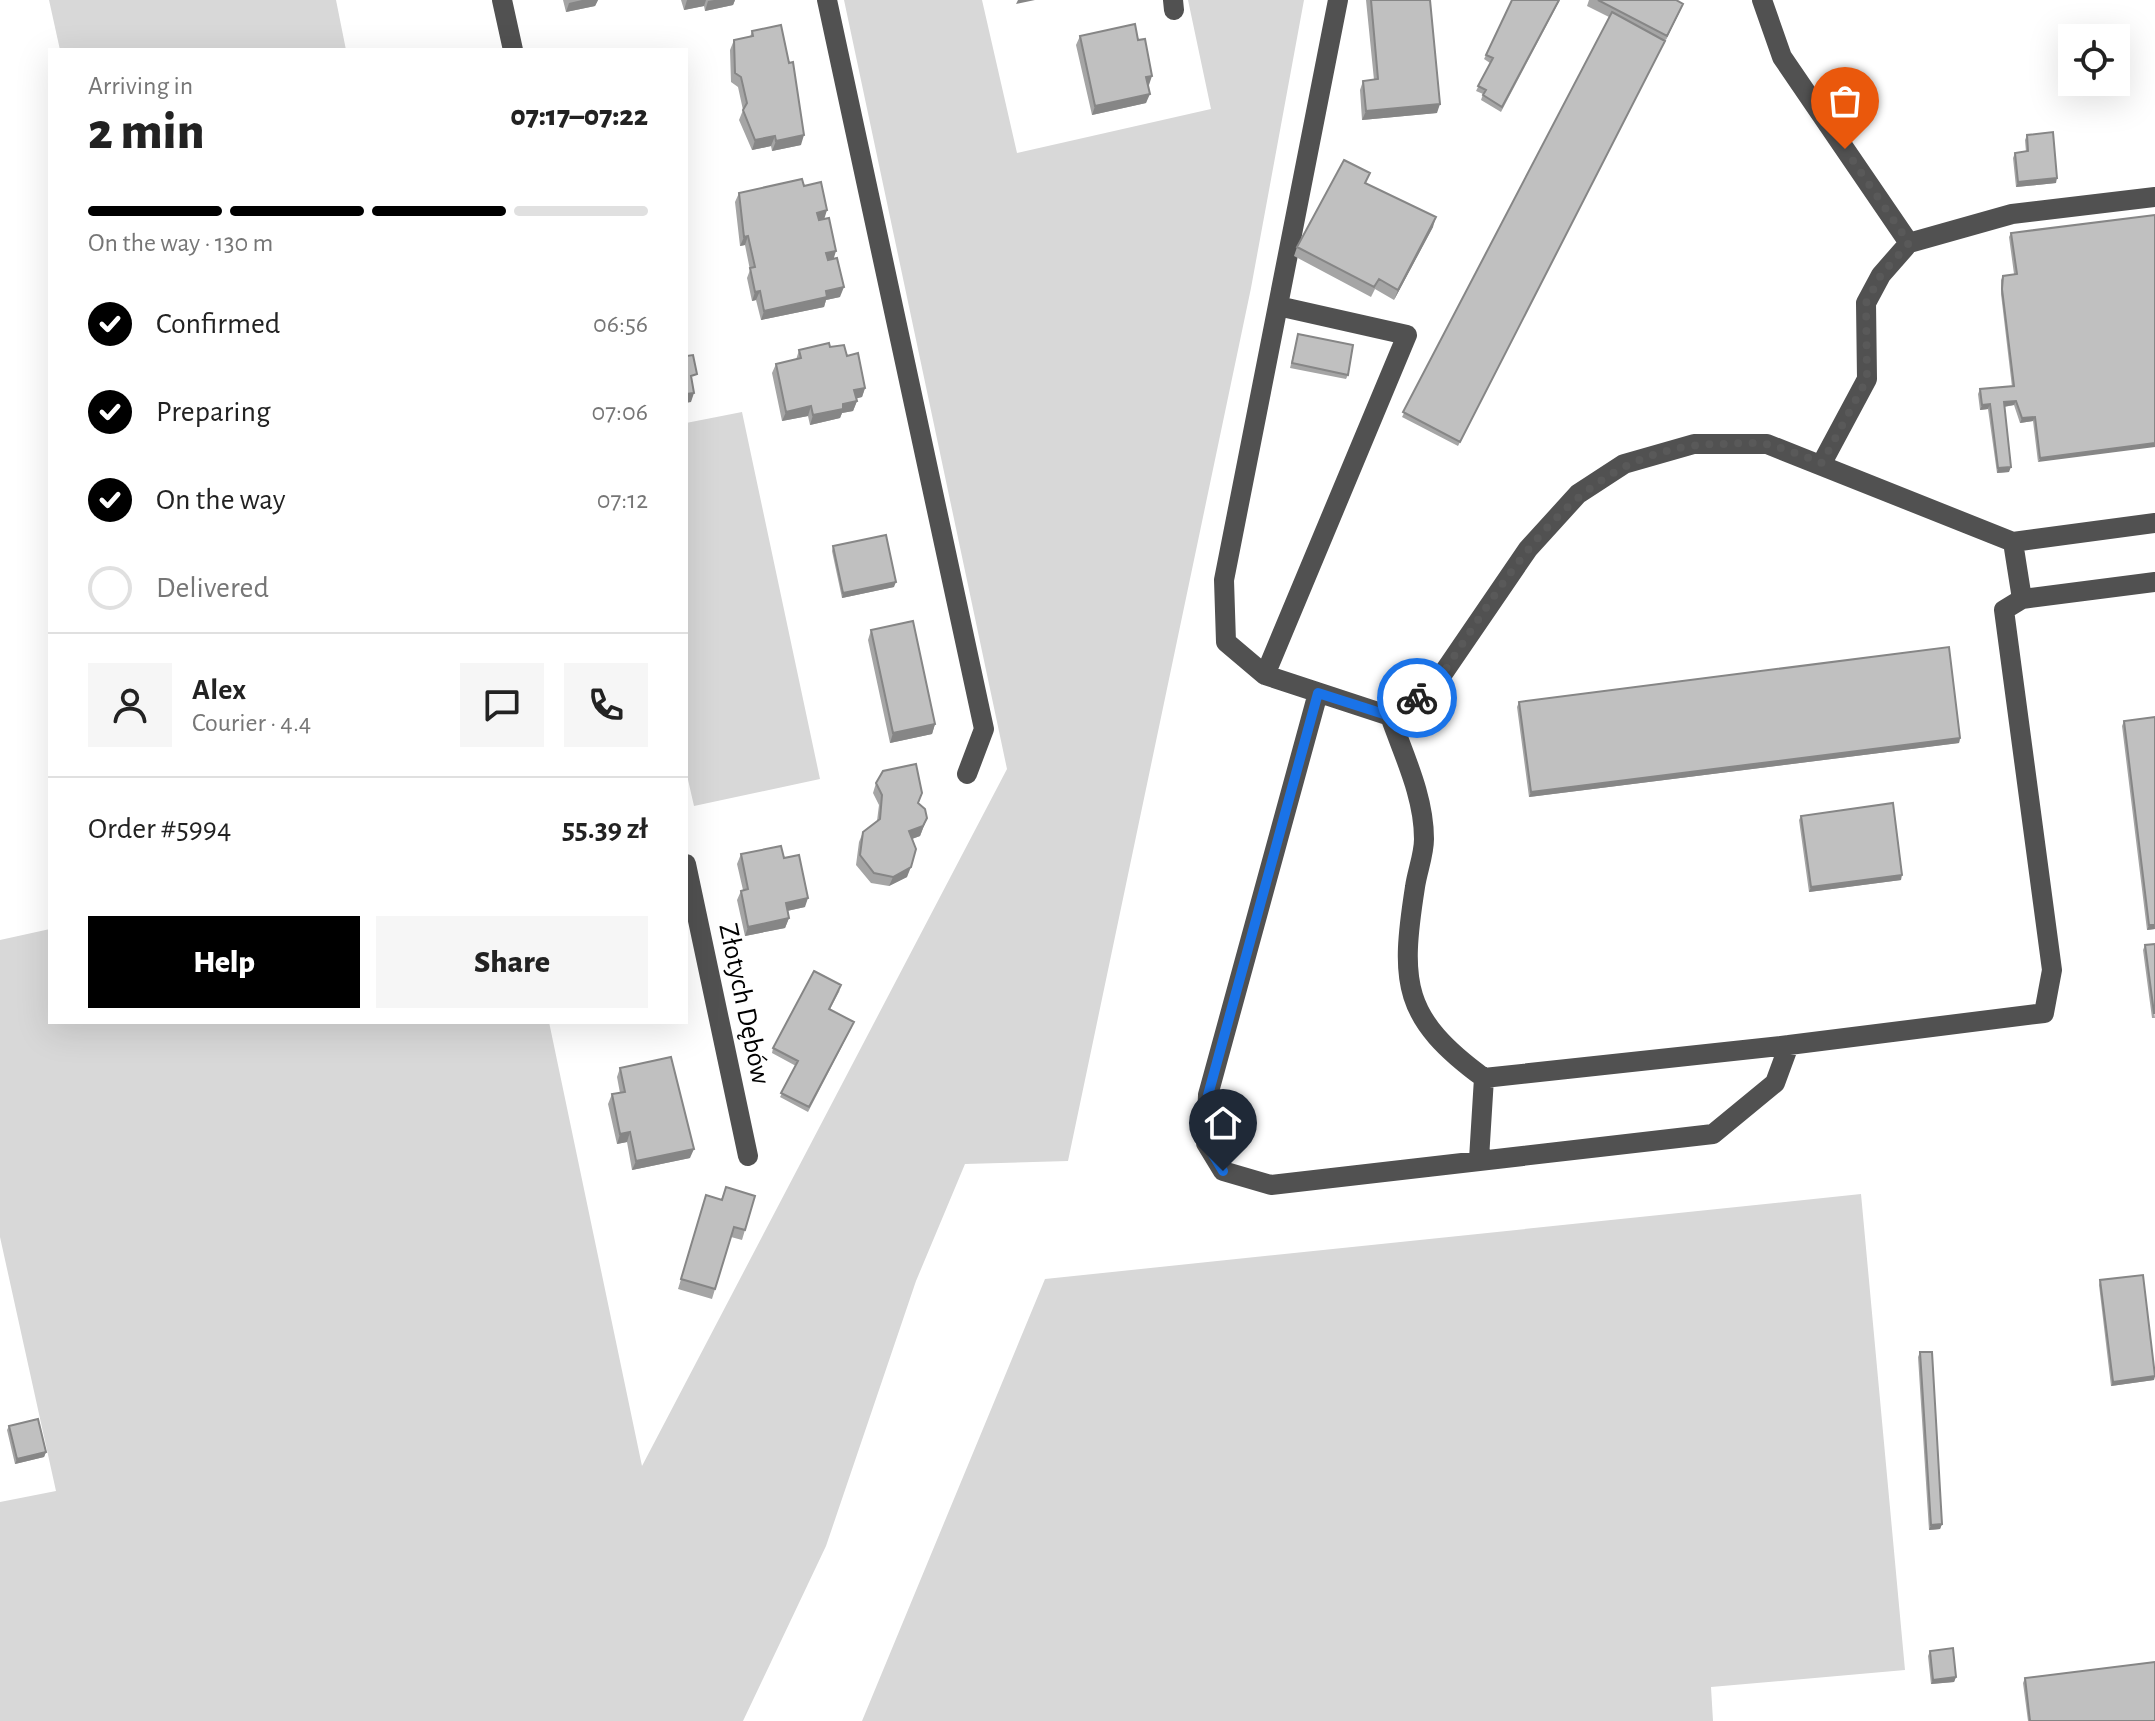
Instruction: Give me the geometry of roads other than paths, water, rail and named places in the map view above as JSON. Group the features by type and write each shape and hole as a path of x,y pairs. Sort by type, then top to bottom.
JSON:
{"street":[{"path":"502,0 513,48"},
{"path":"827,0 984,729 967,774"},
{"path":"1338,0 1224,580 1226,642 1265,675 1390,716"},
{"path":"1762,0 1782,57 1909,243"},
{"path":"1822,463 1867,379 1866,303 1881,275 1909,243 2012,214 2155,197"},
{"path":"1265,675 1407,335 1278,306"},
{"path":"1390,716 1433,688 1528,549 1578,494 1624,464 1694,444 1767,444 1822,463 2013,542 2155,523"},
{"path":"2013,542 2022,599"},
{"path":"1390,716 1420,798 1425,841 1406,948 1412,992 1423,1019 1446,1050 1484,1078 2044,1013 2052,970 2004,610 2022,599 2155,582"},
{"path":"1318,693 1208,1095 1206,1143 1223,1171 1271,1185 1713,1134 1775,1083 1789,1045"},
{"name":"Złotych Dębów","path":"688,873 748,1156"},
{"path":"1479,1159 1484,1078"}]}
